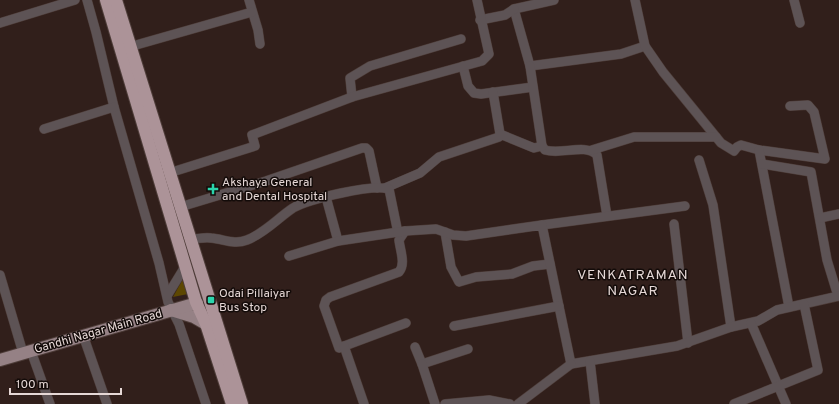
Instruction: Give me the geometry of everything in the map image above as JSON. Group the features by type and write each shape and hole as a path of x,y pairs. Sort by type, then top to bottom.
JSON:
{"highway":[{"path":"106,0 196,300 206,324 232,404"},
{"path":"116,0 129,47 242,404"},
{"path":"196,300 208,298"}],"main road":[{"name":"Gandhi Nagar Main Road","path":"0,360 25,350 169,303 196,300"},
{"name":"Gandhi Nagar Main Road","path":"0,352 25,350 83,335 169,303"},
{"path":"169,303 206,324"}],"street":[{"path":"0,23 75,0"},
{"path":"87,0 114,107 169,303 179,324 206,404"},
{"path":"249,0 258,30 260,44"},
{"path":"169,173 255,146 252,135 352,97 482,61 489,54 480,20 477,0"},
{"path":"480,20 505,14 514,9 554,0"},
{"path":"635,0 645,46 721,143 734,151 737,147 742,145 759,150 824,159 814,112 808,106 790,106"},
{"path":"794,0 800,23"},
{"path":"514,9 530,66 542,146 545,150 552,152 586,148 592,150 597,155 600,161 607,216"},
{"path":"129,47 252,12"},
{"path":"352,97 350,78 362,70 370,66 461,40"},
{"path":"530,66 621,54 645,46"},
{"path":"463,66 468,86 474,93 533,86"},
{"path":"190,239 211,238 233,243 248,240 272,225 294,208 326,197 381,188 420,173 440,158 499,138 500,134 492,92"},
{"path":"44,129 114,107"},
{"path":"500,134 520,144 534,148 542,146"},
{"path":"592,150 634,137 716,137"},
{"path":"180,207 266,181 362,148 366,148 369,151 381,188"},
{"path":"759,150 789,307"},
{"path":"699,160 713,205 731,327"},
{"path":"518,404 571,364 688,343 731,327 758,321 777,310 838,296 827,260 812,172 762,164"},
{"path":"381,188 389,189 401,232 399,240 403,263 402,268 399,272 326,300 324,306 339,348 406,323"},
{"path":"326,197 338,241"},
{"path":"289,256 338,241 401,232 436,229 453,235 466,236 685,206"},
{"path":"820,218 839,214"},
{"path":"674,224 688,343"},
{"path":"542,225 571,364"},
{"path":"445,232 451,267 459,282 476,277 512,274 533,266 550,264"},
{"path":"169,303 186,265"},
{"path":"0,275 25,350 50,404"},
{"path":"734,404 818,370 804,304"},
{"path":"454,326 559,306"},
{"path":"751,323 786,404"},
{"path":"83,335 107,404"},
{"path":"344,346 364,404"},
{"path":"415,347 436,404"},
{"path":"422,364 468,349"},
{"path":"590,361 596,404"},
{"path":"449,404 489,400 510,404"}],"shaded area":[{"path":"184,277 188,294 173,297"}],"place":[{"name":"Akshaya General and Dental Hospital","path":"213,189"},
{"name":"Odai Pillaiyar Bus Stop","path":"211,300"}],"district":[{"name":"VENKATRAMAN NAGAR","path":"633,282"}]}
